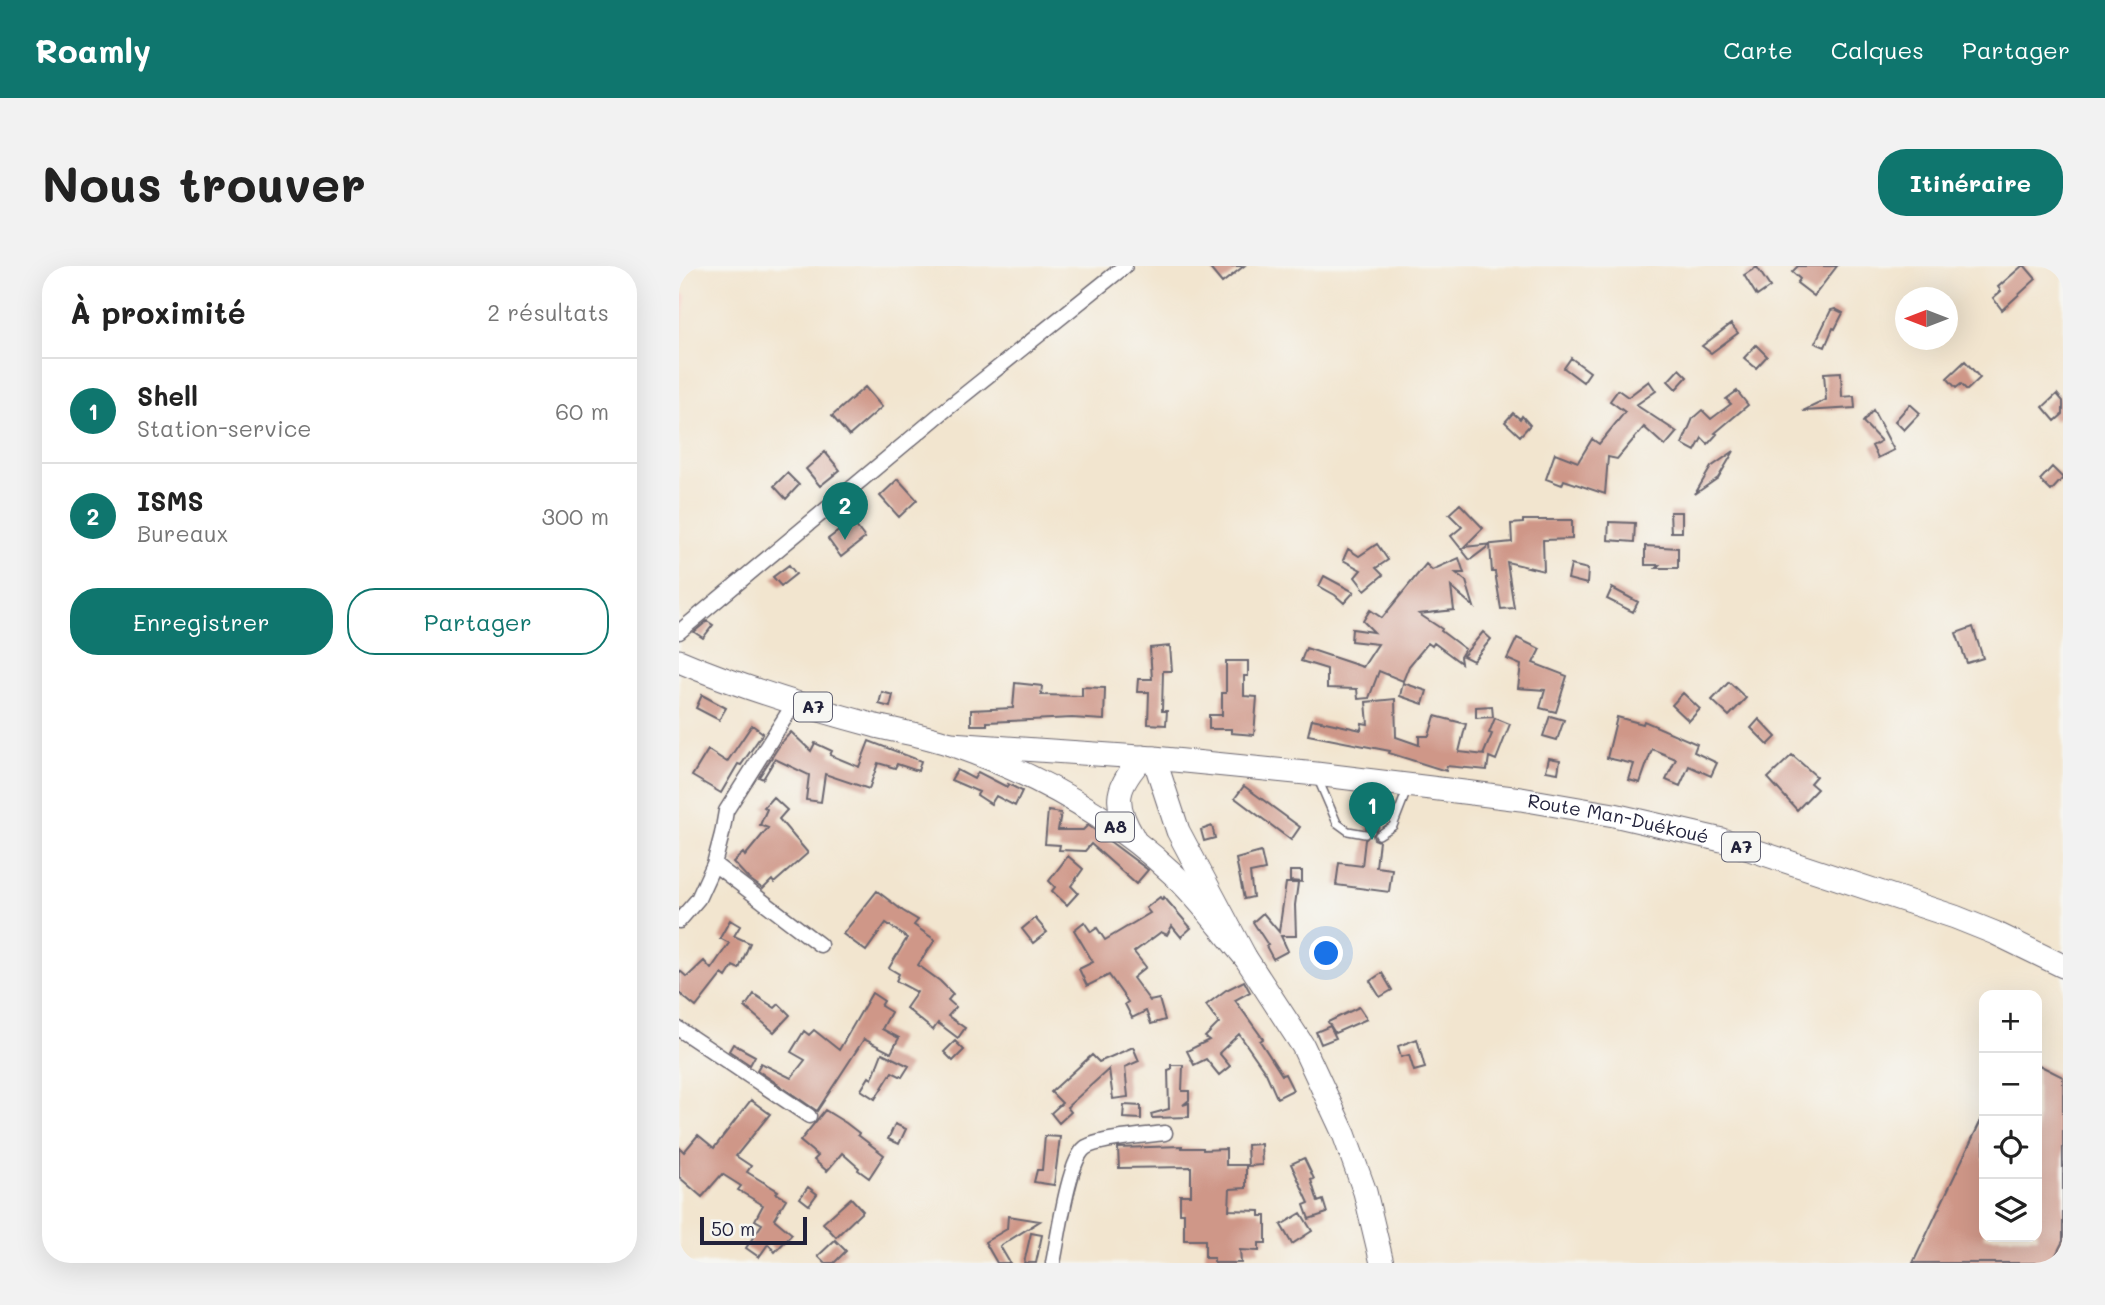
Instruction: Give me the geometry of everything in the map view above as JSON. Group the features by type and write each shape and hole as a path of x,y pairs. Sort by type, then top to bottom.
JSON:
{"main road":[{"name":"A7","path":"679,661 795,702 951,744 1149,758"},
{"name":"A8","path":"951,744 1015,770 1062,794 1136,841 1174,875 1245,957"},
{"name":"A8","path":"1136,841 1123,820 1119,803 1120,789 1127,775 1149,758 1178,831 1245,957 1303,1046 1344,1134 1365,1192 1382,1263"},
{"name":"Route Man-Duékoué","path":"1149,758 1316,774 1582,808 1722,840 1955,917 2063,966"}],"street":[{"path":"679,632 944,411 1125,266"},
{"path":"679,921 698,899 713,864 726,811 795,702"},
{"path":"713,864 820,945"},
{"path":"679,1029 809,1116"},
{"path":"1053,1263 1071,1176 1084,1148 1096,1143 1165,1133"}],"lane":[{"path":"1316,774 1337,823 1348,831 1366,834"},
{"path":"1379,835 1393,826 1409,786"}],"shaded area":[{"path":"679,293 686,295 679,352"}],"building":[{"path":"1208,266 1244,266 1222,283"},
{"path":"1798,266 1837,266 1814,296 1797,283 1800,279 1792,272"},
{"path":"2022,266 2036,279 2002,310 1993,298 2001,291 1998,287"},
{"path":"1757,267 1770,287 1757,296 1744,275"},
{"path":"1831,310 1843,313 1825,347 1815,343"},
{"path":"1731,324 1738,333 1711,353 1702,346"},
{"path":"1756,345 1767,356 1756,368 1744,358"},
{"path":"1571,358 1590,372 1583,382 1564,368"},
{"path":"1965,361 1980,378 1967,390 1961,384 1956,388 1947,378"},
{"path":"1679,369 1687,377 1676,389 1668,381"},
{"path":"1841,372 1842,397 1854,396 1855,408 1803,411 1826,400 1824,373"},
{"path":"1649,381 1656,391 1636,405 1677,432 1665,446 1644,427 1617,459 1608,457 1605,494 1564,480 1562,485 1546,479 1555,453 1578,462 1592,439 1599,444 1625,412 1610,401 1618,390 1628,397"},
{"path":"865,387 882,407 849,436 832,416"},
{"path":"1737,391 1748,405 1715,433 1717,434 1708,444 1702,438 1695,451 1682,444 1693,418 1702,410 1711,419 1731,404 1726,399"},
{"path":"2057,394 2063,401 2063,414 2055,421 2043,407"},
{"path":"1910,404 1920,413 1904,430 1895,421"},
{"path":"1873,410 1894,450 1878,458 1872,446 1881,441 1863,422"},
{"path":"1513,413 1520,419 1522,416 1530,425 1520,436 1505,422"},
{"path":"1734,451 1718,478 1695,494 1711,467"},
{"path":"825,452 840,470 820,486 806,469"},
{"path":"2052,467 2063,478 2051,491 2040,480"},
{"path":"787,473 799,485 786,499 774,486"},
{"path":"898,479 917,500 899,517 880,496"},
{"path":"1460,504 1483,528 1464,547 1512,542 1511,524 1523,523 1523,520 1572,520 1572,539 1543,540 1544,571 1507,562 1514,608 1501,609 1495,572 1492,572 1490,545 1470,560 1451,536 1462,527 1449,514"},
{"path":"1670,512 1682,512 1682,532 1671,532"},
{"path":"852,521 865,538 841,557 828,539"},
{"path":"1609,522 1635,523 1634,542 1608,540"},
{"path":"1377,544 1388,560 1376,568 1383,575 1365,590 1355,577 1361,570 1343,560 1348,549 1359,556"},
{"path":"1645,546 1678,548 1678,568 1645,565"},
{"path":"1459,558 1464,573 1456,573 1466,581 1474,607 1451,587 1454,610 1419,614 1465,649 1460,657 1461,663 1434,643 1432,646 1428,643 1409,666 1403,681 1379,671 1369,698 1358,699 1357,689 1327,688 1327,669 1301,661 1306,648 1363,667 1378,644 1351,641 1352,629 1374,632 1363,621 1370,610 1382,618 1426,564 1432,570"},
{"path":"789,565 796,574 781,586 773,577"},
{"path":"1571,565 1588,569 1587,584 1568,579"},
{"path":"1324,576 1354,592 1344,603 1319,586"},
{"path":"1612,588 1638,602 1633,612 1607,599"},
{"path":"707,621 713,625 703,638 694,632"},
{"path":"1973,627 1983,658 1967,663 1956,633"},
{"path":"1483,632 1491,639 1473,661 1463,656"},
{"path":"1517,638 1540,649 1533,663 1567,676 1556,712 1540,708 1545,690 1518,688 1521,665 1507,659"},
{"path":"1170,646 1172,671 1163,671 1162,711 1167,711 1166,725 1148,724 1149,692 1137,692 1138,679 1152,679 1150,648"},
{"path":"1226,661 1248,661 1248,676 1244,676 1244,696 1257,697 1254,735 1231,733 1231,729 1209,729 1209,715 1222,715 1222,693 1226,693"},
{"path":"1729,682 1746,698 1729,716 1712,700"},
{"path":"1015,683 1042,686 1041,695 1082,696 1082,687 1105,688 1104,720 1072,718 971,725 971,710 1013,708"},
{"path":"1403,683 1427,691 1423,704 1400,696"},
{"path":"882,692 893,695 890,707 879,704"},
{"path":"1683,693 1700,709 1689,721 1672,705"},
{"path":"702,695 726,708 719,720 696,708"},
{"path":"1395,699 1396,737 1419,745 1419,736 1429,736 1435,716 1466,724 1459,752 1483,755 1495,718 1510,724 1496,760 1489,757 1487,770 1447,766 1446,771 1389,753 1390,751 1308,735 1312,719 1361,730 1362,723 1368,724 1366,702"},
{"path":"1492,706 1493,717 1476,718 1476,707"},
{"path":"1550,716 1564,720 1557,740 1543,736"},
{"path":"1617,717 1643,724 1644,721 1697,744 1694,752 1717,763 1711,776 1689,766 1680,786 1666,780 1676,759 1652,749 1640,783 1629,780 1634,764 1607,758"},
{"path":"1759,719 1776,737 1768,745 1751,728"},
{"path":"752,725 763,733 741,765 738,764 721,793 692,776 708,750 727,762"},
{"path":"791,732 811,751 815,743 832,751 830,755 859,767 869,741 921,761 918,771 897,764 895,768 878,763 869,789 825,774 821,802 806,800 809,775 775,759 763,779 759,777"},
{"path":"1792,755 1816,776 1810,783 1817,789 1797,810 1768,778"},
{"path":"1549,758 1560,760 1558,773 1546,771"},
{"path":"957,770 974,779 978,772 1007,787 1008,784 1022,791 1015,806 996,796 991,804 977,795 979,792 951,780"},
{"path":"1244,786 1300,827 1291,840 1235,798"},
{"path":"773,797 787,810 779,819 808,853 774,883 772,880 763,889 733,862 743,853 745,856 768,828 760,825 767,809 764,807"},
{"path":"1048,811 1061,813 1058,830 1083,830 1088,825 1148,870 1136,884 1091,844 1085,851 1059,850 1060,845 1045,844"},
{"path":"1367,823 1380,825 1373,835 1374,839 1379,841 1376,867 1392,869 1389,892 1336,885 1339,863 1362,866 1365,840 1371,834 1366,828"},
{"path":"1212,826 1215,838 1204,841 1201,830"},
{"path":"1261,852 1265,870 1250,873 1253,897 1244,899 1236,859"},
{"path":"1068,856 1083,869 1071,886 1078,893 1067,905 1052,891 1055,887 1049,881"},
{"path":"1290,871 1302,871 1302,882 1290,881"},
{"path":"1286,883 1298,883 1295,905 1296,936 1281,936 1288,951 1273,959 1266,946 1268,945 1253,922 1263,913 1279,932"},
{"path":"877,891 918,920 914,925 935,940 918,965 953,994 948,1000 956,1007 948,1016 965,1028 958,1038 938,1023 933,1030 906,1008 917,992 896,981 899,974 889,968 907,938 886,923 866,951 843,934"},
{"path":"1160,897 1162,900 1164,897 1191,928 1181,937 1172,926 1167,935 1161,932 1134,952 1146,967 1133,978 1150,1001 1159,999 1165,1020 1151,1024 1146,1011 1132,1018 1125,1004 1128,1002 1109,975 1087,986 1079,969 1093,962 1074,930 1084,922 1091,932 1097,928 1105,940 1150,913 1146,908"},
{"path":"1035,918 1047,932 1033,943 1022,929"},
{"path":"730,920 740,926 734,936 750,943 739,969 733,966 726,977 722,974 696,1007 679,993 679,970 687,977 704,961 711,969 729,943 720,938"},
{"path":"1382,973 1392,990 1380,997 1370,981"},
{"path":"1244,981 1250,992 1235,1000 1263,1039 1260,1041 1282,1075 1285,1074 1293,1090 1277,1098 1266,1073 1239,1034 1219,1053 1230,1066 1219,1075 1206,1059 1194,1065 1187,1051 1209,1040 1205,1037 1219,1023 1206,1005"},
{"path":"872,993 884,1001 881,1006 891,1012 882,1029 899,1038 891,1053 864,1039 817,1111 757,1070 761,1063 791,1078 805,1060 791,1052 804,1031 809,1035 814,1030 839,1050"},
{"path":"754,994 775,1008 779,1004 790,1015 774,1032 745,1007"},
{"path":"1359,1007 1367,1019 1335,1033 1328,1022"},
{"path":"1330,1026 1336,1038 1321,1044 1316,1032"},
{"path":"1417,1039 1425,1068 1414,1071 1409,1055 1401,1057 1398,1046"},
{"path":"955,1041 964,1050 953,1061 944,1052"},
{"path":"733,1044 755,1056 750,1065 729,1051"},
{"path":"1133,1047 1139,1061 1125,1067 1128,1097 1113,1099 1109,1069 1067,1107 1071,1112 1059,1123 1051,1113 1062,1103 1051,1092 1092,1055 1099,1062"},
{"path":"882,1053 909,1066 902,1077 892,1072 875,1099 861,1090 869,1077 872,1079"},
{"path":"1171,1065 1183,1065 1182,1091 1189,1091 1189,1100 1183,1105 1189,1103 1189,1117 1152,1118 1151,1114 1169,1109 1168,1070"},
{"path":"2042,1066 2063,1077 2063,1241 2052,1263 1913,1263 1979,1124 1979,1242 2042,1242"},
{"path":"751,1100 770,1114 736,1156 751,1166 747,1172 786,1199 774,1219 792,1234 775,1252 768,1244 759,1257 746,1248 762,1224 755,1220 763,1205 738,1190 741,1186 722,1174 702,1197 679,1177 679,1147 684,1152 698,1135 714,1148"},
{"path":"1124,1105 1141,1106 1141,1119 1123,1118"},
{"path":"825,1110 846,1123 884,1155 869,1178 842,1153 827,1171 814,1160 818,1156 800,1141"},
{"path":"895,1124 906,1129 899,1144 888,1139"},
{"path":"1045,1136 1060,1137 1054,1185 1034,1182 1037,1170 1042,1170"},
{"path":"1261,1144 1262,1165 1248,1166 1247,1145"},
{"path":"1182,1146 1203,1150 1226,1149 1226,1165 1246,1165 1246,1188 1230,1189 1229,1210 1260,1211 1260,1216 1266,1216 1266,1243 1259,1243 1259,1251 1240,1250 1241,1263 1214,1263 1214,1258 1205,1258 1205,1240 1184,1240 1184,1213 1180,1213 1180,1195 1191,1195 1191,1167 1119,1168 1118,1148"},
{"path":"1304,1158 1314,1179 1311,1180 1318,1202 1323,1200 1327,1213 1309,1219 1304,1205 1309,1203 1291,1164"},
{"path":"808,1187 817,1194 809,1205 800,1198"},
{"path":"851,1198 863,1211 836,1237 823,1223"},
{"path":"1301,1213 1312,1231 1292,1244 1281,1225"},
{"path":"1008,1216 1040,1221 1000,1246 1010,1263 997,1263 985,1242 1007,1229"},
{"path":"1031,1233 1042,1235 1036,1263 1024,1263"},
{"path":"835,1240 846,1251 834,1263 825,1263 818,1256"}],"place":[{"name":"ISMS","path":"845,540"},
{"name":"Shell","path":"1372,840"}]}
